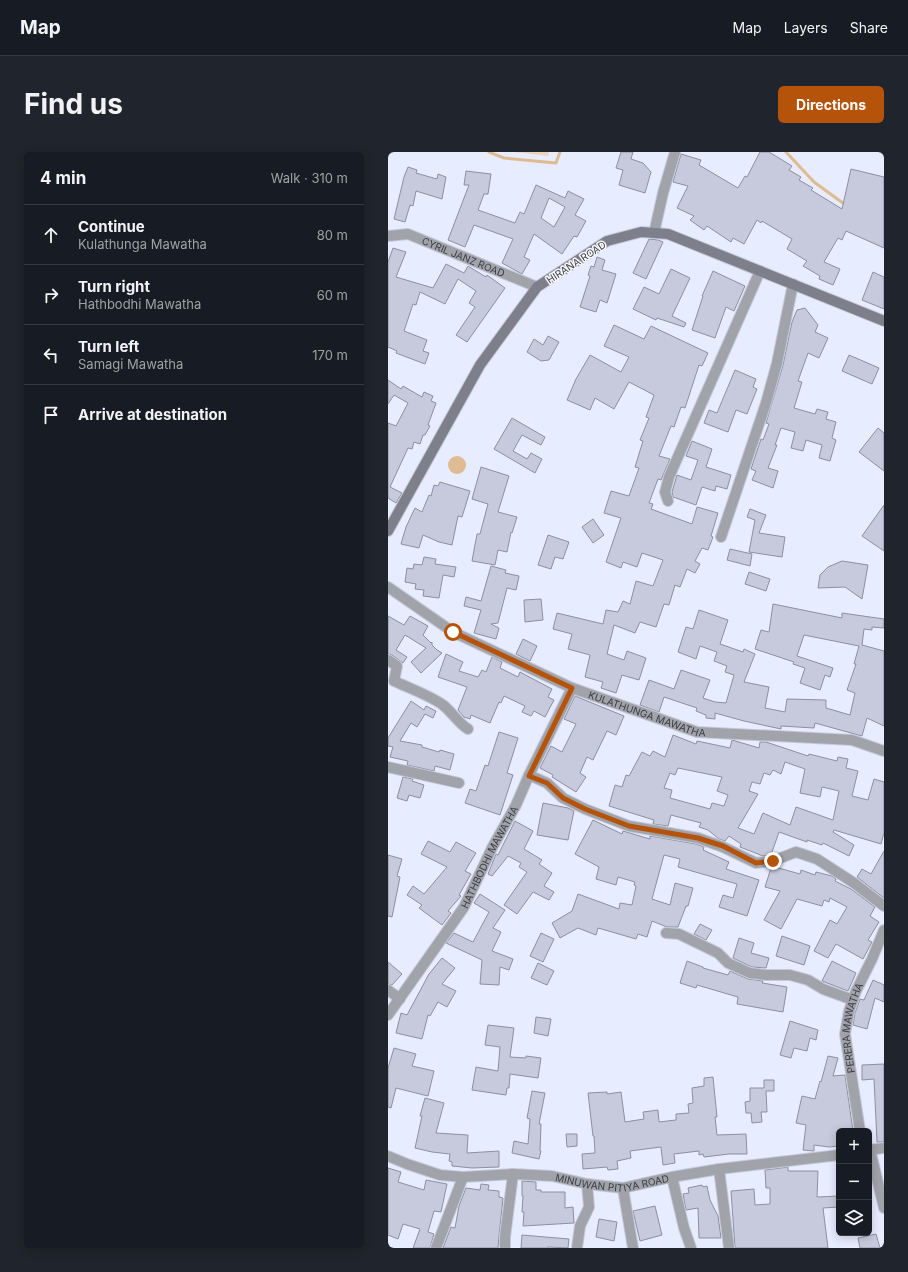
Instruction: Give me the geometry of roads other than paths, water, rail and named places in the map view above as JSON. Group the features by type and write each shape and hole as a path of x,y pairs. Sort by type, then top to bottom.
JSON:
{"street":[{"path":"654,233 675,152"},
{"name":"HIRANA ROAD","path":"388,531 480,365 537,288 607,241 641,232 668,234 884,321"},
{"name":"CYRIL JANZ ROAD","path":"388,236 408,234 537,288"},
{"path":"668,501 666,492 669,477 760,271"},
{"path":"721,537 766,402 777,363 793,284"},
{"name":"KULATHUNGA MAWATHA","path":"388,587 453,632 572,688 697,732 852,740 884,751"},
{"path":"388,660 397,666 394,681 441,704 453,713 460,724 468,729"},
{"name":"HATHBODHI MAWATHA","path":"388,1015 464,907 492,848 516,805 572,688"},
{"path":"388,768 459,783"},
{"path":"529,776 547,783 563,798 585,809 629,826 698,838 723,846 756,863 773,861 796,852 817,858 854,883 884,906"},
{"name":"PERERA MAWATHA","path":"860,1128 845,1034 849,1011 853,1000 884,930"},
{"path":"666,933 679,934 718,953 728,963 750,973 796,976 808,980 823,989 853,1000"},
{"path":"388,990 400,999"},
{"path":"872,1149 884,1148"},
{"name":"MINUWAN PITIYA ROAD","path":"388,1156 440,1175 463,1177 513,1174 552,1176 587,1184 623,1188 672,1177 719,1169 836,1155"},
{"path":"872,1157 884,1208"},
{"path":"719,1169 729,1248"},
{"path":"505,1248 513,1174"},
{"path":"436,1248 463,1177"},
{"path":"672,1177 684,1228 691,1248"},
{"path":"577,1248 580,1226 588,1207 587,1184"},
{"path":"623,1188 633,1248"}],"waterway":[{"path":"489,152 504,158 556,163 560,152"},
{"path":"786,152 814,182 847,206"}]}
